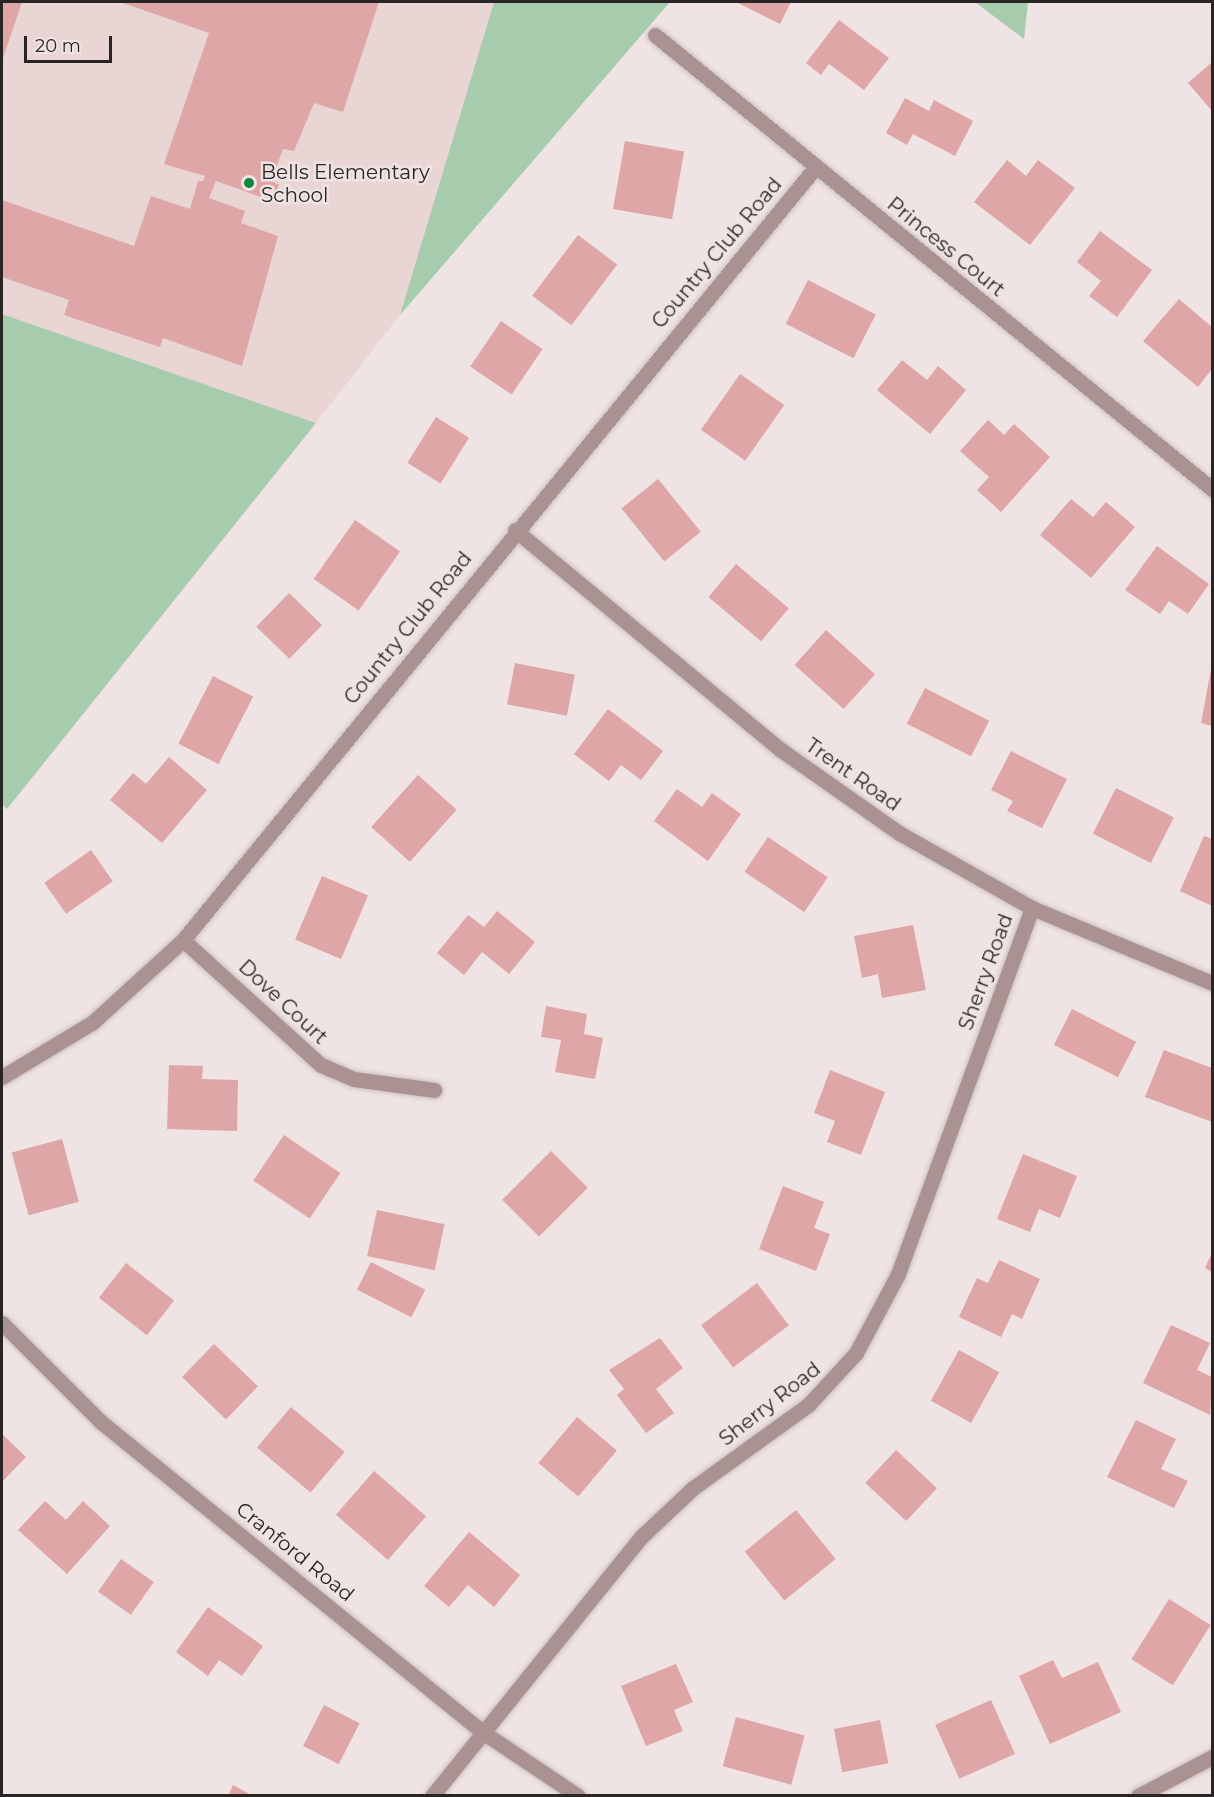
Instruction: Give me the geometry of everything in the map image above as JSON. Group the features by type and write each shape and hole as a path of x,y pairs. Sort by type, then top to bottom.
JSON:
{"street":[{"name":"Princess Court","path":"656,35 814,169 1212,489"},
{"name":"Country Club Road","path":"2,1077 93,1022 183,940 515,530 814,169"},
{"name":"Trent Road","path":"515,530 781,750 899,833 1032,908 1212,983"},
{"name":"Sherry Road","path":"432,1796 642,1536 693,1488 808,1405 856,1353 898,1275 1032,908"},
{"name":"Dove Court","path":"183,940 321,1065 354,1079 434,1090"},
{"name":"Cranford Road","path":"2,1323 80,1404 484,1733 578,1796"},
{"path":"1138,1796 1212,1757"}],"shaded area":[{"path":"2,2 494,2 400,315 316,423 2,314"}],"green space":[{"path":"494,2 670,2 400,315"},
{"path":"975,2 1028,2 1024,39"},
{"path":"2,314 316,423 7,809 2,804"}],"building":[{"path":"2,2 22,2 2,61"},
{"name":"Bells Elementary School","path":"120,2 379,2 343,112 314,103 294,151 283,149 271,181 279,185 272,201 216,181 209,198 245,211 241,223 278,236 242,366 163,338 160,347 64,315 69,300 2,277 2,200 134,246 151,196 190,209 198,181 203,181 205,176 164,164 209,33"},
{"path":"736,2 791,2 780,24"},
{"path":"839,20 889,58 864,90 829,64 821,75 806,63"},
{"path":"1212,62 1212,111 1188,83"},
{"path":"905,98 929,111 934,100 973,121 955,156 913,134 907,145 886,133"},
{"path":"625,141 684,151 672,219 613,209"},
{"path":"1007,160 1026,176 1038,160 1075,188 1030,245 974,202"},
{"path":"1100,231 1152,270 1117,317 1089,296 1101,281 1077,262"},
{"path":"578,235 617,264 571,325 532,296"},
{"path":"808,280 876,315 853,358 786,324"},
{"path":"1179,299 1212,327 1212,369 1198,387 1143,341"},
{"path":"501,321 542,349 512,395 470,367"},
{"path":"902,360 927,380 938,366 966,390 930,434 877,390"},
{"path":"740,374 784,405 745,461 701,430"},
{"path":"436,417 469,438 440,483 407,463"},
{"path":"988,420 1004,435 1014,424 1050,457 1001,512 977,490 989,477 960,451"},
{"path":"658,479 701,532 664,561 621,509"},
{"path":"1071,499 1093,517 1106,502 1135,527 1091,578 1040,535"},
{"path":"355,520 400,552 359,611 314,579"},
{"path":"1157,546 1209,584 1188,614 1169,601 1160,614 1125,590"},
{"path":"736,564 789,608 761,641 708,597"},
{"path":"289,593 322,625 289,659 256,627"},
{"path":"826,630 875,674 844,709 795,665"},
{"path":"515,663 575,675 567,716 507,704"},
{"path":"1212,664 1212,726 1201,723"},
{"path":"213,676 253,696 219,764 178,744"},
{"path":"925,688 989,721 971,756 907,724"},
{"path":"608,709 663,751 641,780 621,765 609,781 574,754"},
{"path":"1011,751 1067,779 1042,828 1007,811 1013,801 991,790"},
{"path":"169,757 207,790 162,843 110,800 133,773 146,784"},
{"path":"418,775 457,810 410,862 371,827"},
{"path":"1116,788 1174,818 1151,863 1093,833"},
{"path":"677,789 702,807 712,793 741,814 708,861 654,821"},
{"path":"1204,836 1212,839 1212,906 1180,891"},
{"path":"768,837 828,877 804,912 745,872"},
{"path":"91,850 113,881 66,914 44,883"},
{"path":"322,876 368,896 341,959 295,940"},
{"path":"497,911 535,942 509,974 482,952 464,975 437,953 468,915 484,927"},
{"path":"913,925 926,990 882,998 878,974 862,978 854,936"},
{"path":"546,1006 587,1014 584,1034 603,1038 595,1079 555,1072 561,1040 541,1037"},
{"path":"1072,1009 1136,1042 1118,1077 1054,1045"},
{"path":"1164,1050 1212,1068 1212,1122 1145,1097"},
{"path":"169,1065 203,1066 202,1079 238,1080 237,1131 167,1129"},
{"path":"830,1070 885,1092 861,1155 827,1142 835,1121 814,1113"},
{"path":"284,1135 340,1173 310,1219 253,1181"},
{"path":"62,1139 79,1202 29,1215 12,1152"},
{"path":"551,1151 588,1188 539,1237 502,1200"},
{"path":"1023,1154 1077,1176 1060,1218 1039,1209 1030,1232 997,1219"},
{"path":"783,1186 824,1202 814,1228 830,1234 816,1271 759,1249"},
{"path":"377,1210 444,1224 435,1270 367,1256"},
{"path":"1212,1253 1212,1272 1205,1268"},
{"path":"999,1260 1040,1279 1022,1319 1012,1314 1001,1337 959,1317 977,1278 988,1283"},
{"path":"371,1262 425,1290 411,1317 357,1290"},
{"path":"126,1263 174,1301 147,1335 99,1298"},
{"path":"757,1283 789,1325 733,1367 701,1325"},
{"path":"1171,1325 1210,1343 1197,1370 1212,1377 1210,1415 1143,1383"},
{"path":"660,1338 683,1368 656,1389 674,1413 646,1433 617,1395 624,1389 609,1370"},
{"path":"214,1344 258,1386 226,1419 182,1377"},
{"path":"959,1350 999,1372 971,1423 931,1401"},
{"path":"291,1407 345,1452 311,1493 257,1448"},
{"path":"577,1417 617,1450 578,1496 538,1463"},
{"path":"1136,1420 1176,1439 1161,1469 1188,1481 1174,1508 1107,1477"},
{"path":"2,1434 26,1457 2,1482"},
{"path":"896,1450 937,1488 906,1521 865,1483"},
{"path":"374,1471 426,1516 388,1560 336,1515"},
{"path":"45,1501 66,1520 83,1501 110,1526 67,1574 18,1530"},
{"path":"796,1510 836,1559 784,1600 745,1552"},
{"path":"469,1532 520,1575 494,1607 468,1585 449,1607 424,1586"},
{"path":"121,1559 154,1582 131,1615 98,1592"},
{"path":"1169,1599 1211,1625 1173,1685 1131,1659"},
{"path":"208,1607 263,1646 242,1676 219,1660 208,1676 176,1652"},
{"path":"1053,1660 1062,1678 1098,1662 1121,1712 1050,1744 1019,1676"},
{"path":"676,1664 693,1702 674,1710 683,1731 646,1746 621,1686"},
{"path":"991,1700 1015,1754 959,1779 935,1725"},
{"path":"324,1705 360,1723 339,1764 303,1746"},
{"path":"736,1717 805,1735 791,1785 723,1766"},
{"path":"880,1720 888,1763 842,1772 834,1729"},
{"path":"233,1785 253,1796 228,1796"}],"place":[{"name":"Bells Elementary School","path":"249,183"}]}
